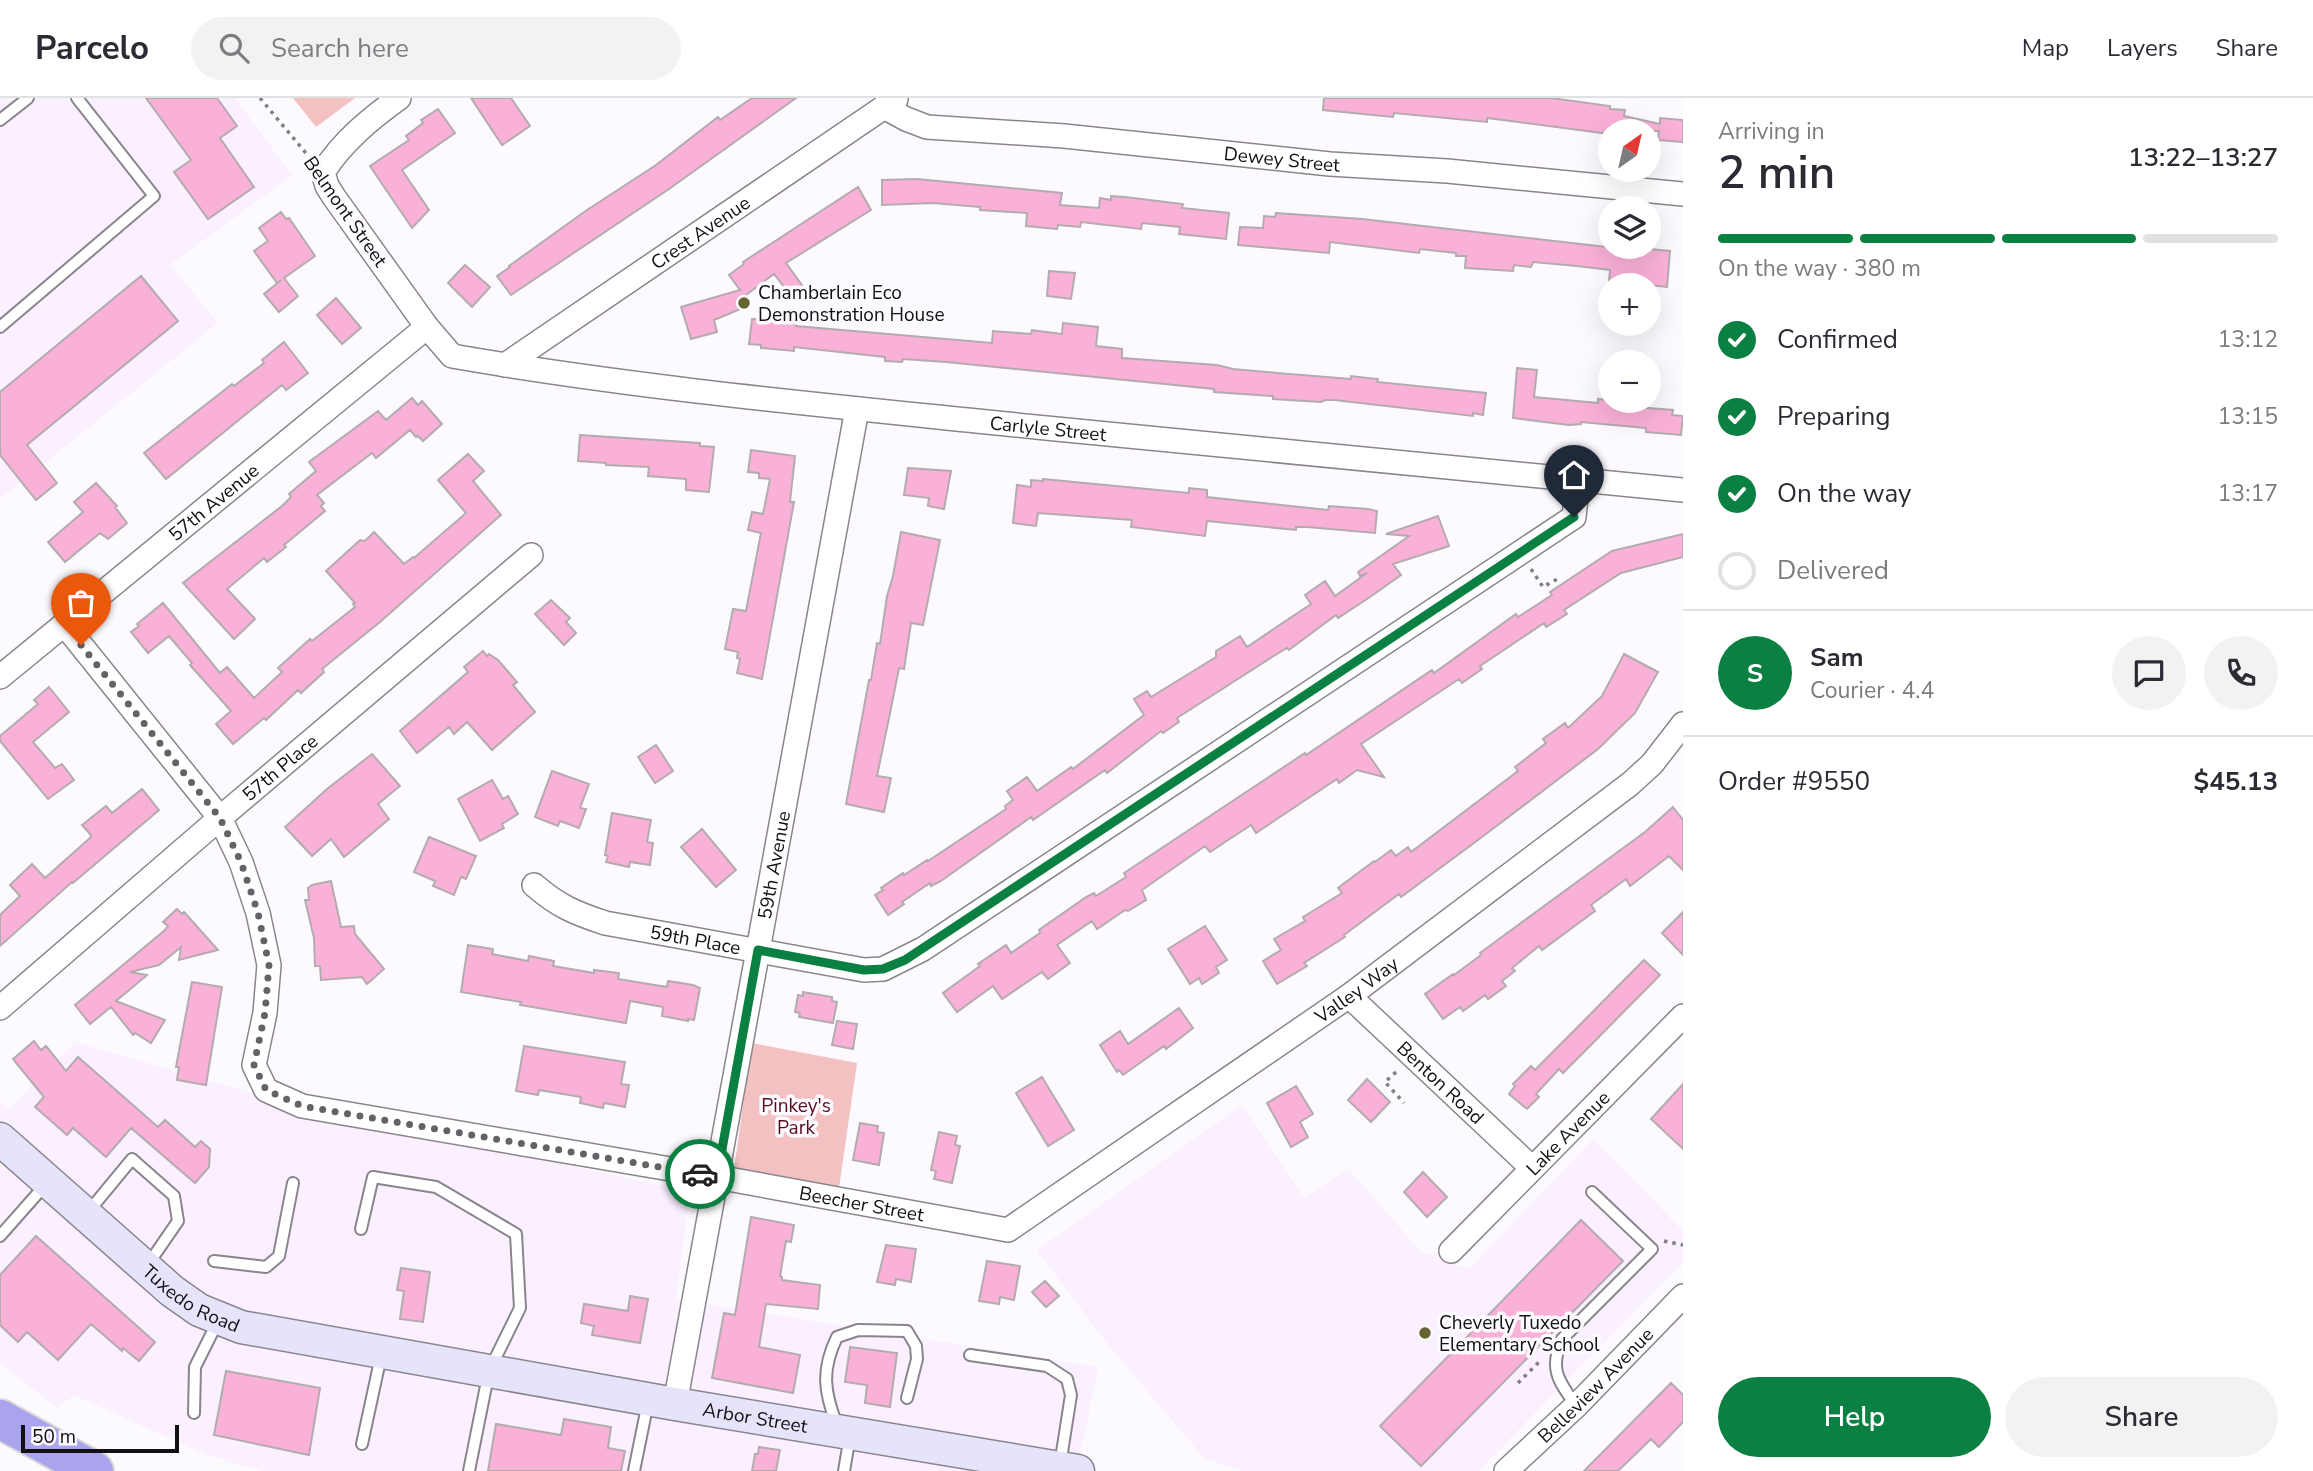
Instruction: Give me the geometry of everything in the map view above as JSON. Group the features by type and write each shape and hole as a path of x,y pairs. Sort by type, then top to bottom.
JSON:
{"highway":[{"path":"0,1419 94,1471"}],"main road":[{"name":"Tuxedo Road","path":"0,1139 85,1216 199,1310 241,1327 431,1361"},
{"name":"Arbor Street","path":"431,1361 845,1432 956,1456 1070,1470"}],"street":[{"path":"323,172 335,153 355,132 399,98"},
{"name":"Dewey Street","path":"890,102 927,127 1064,136 1330,164 1447,171 1683,194"},
{"name":"Crest Avenue","path":"505,365 890,102"},
{"name":"Belmont Street","path":"323,172 334,197 427,327"},
{"name":"Carlyle Street","path":"427,327 452,356 566,376 857,409 1683,490"},
{"name":"57th Avenue","path":"0,677 427,327"},
{"name":"59th Avenue","path":"662,1401 717,1177 857,409"},
{"name":"59th Place","path":"534,886 554,903 605,923 867,970 887,968 923,949 1574,517 1578,480"},
{"name":"57th Place","path":"0,1008 531,555"},
{"path":"64,624 220,818"},
{"name":"Valley Way","path":"1008,1230 1349,996 1630,784 1652,764 1683,724"},
{"name":"Beecher Street","path":"220,818 249,883 266,943 269,965 265,1013 254,1065 266,1090 302,1106 1008,1230"},
{"name":"Benton Road","path":"1349,996 1532,1168"},
{"name":"Lake Avenue","path":"1451,1251 1683,1016"},
{"name":"Belleview Avenue","path":"1506,1471 1576,1406 1683,1296"}],"lane":[{"path":"0,120 28,98"},
{"path":"0,327 154,196 77,98"},
{"path":"85,1216 132,1159 141,1166 174,1196 178,1221 146,1268"},
{"path":"361,1228 373,1177 436,1187 516,1234 520,1308 489,1371 469,1471"},
{"path":"0,1236 47,1182"},
{"path":"214,1261 265,1267 279,1256 293,1182"},
{"path":"1576,1406 1559,1382 1555,1355 1562,1339 1651,1249 1592,1192"},
{"path":"194,1413 195,1367 219,1319"},
{"path":"844,1471 845,1432 826,1396 827,1356 837,1337 858,1330 907,1331 916,1346 916,1359 907,1398"},
{"path":"362,1444 381,1353"},
{"path":"970,1355 1047,1366 1067,1379 1071,1395 1070,1470"},
{"path":"634,1471 662,1401"}],"path":[{"name":"Belmont Street","path":"260,98 323,172"},
{"path":"1531,569 1543,587 1559,578"},
{"path":"1396,1072 1385,1082 1404,1104"},
{"path":"1518,1383 1539,1362"}],"shaded area":[{"path":"0,98 235,98 292,175 170,265 218,323 0,499"},
{"path":"75,1042 278,1101 690,1192 676,1299 1098,1367 1077,1471 263,1471 207,1455 74,1395 58,1408 0,1364 0,1102 9,1109"},
{"path":"1242,1105 1304,1198 1349,1169 1421,1252 1469,1269 1593,1139 1683,1231 1683,1263 1478,1471 1243,1471 1204,1458 1101,1336 1037,1250"}],"green space":[{"path":"293,98 355,98 316,127"},
{"name":"Pinkey's Park","path":"752,1043 857,1063 839,1188 734,1169"}],"building":[{"path":"146,98 217,98 237,126 220,138 254,187 208,219 174,172 191,160"},
{"path":"471,98 511,98 530,126 502,145"},
{"path":"752,98 796,98 669,189 511,295 497,276 509,266 656,165 718,117 720,120"},
{"path":"1324,98 1551,98 1610,106 1610,109 1625,110 1624,116 1638,119 1598,119 1598,132 1487,118 1487,122 1394,113 1393,117 1323,110"},
{"path":"438,109 455,133 402,170 429,210 412,228 370,166 409,140 406,136 423,123 421,120"},
{"path":"1660,118 1683,120 1683,142 1661,140"},
{"path":"917,179 1062,193 1060,205 1099,208 1100,198 1111,200 1111,196 1183,204 1182,208 1229,213 1226,239 1179,234 1180,227 1142,223 1141,229 1081,222 1080,227 1058,225 1057,229 1026,226 1027,213 933,203 882,205 882,180"},
{"path":"858,187 871,210 786,263 807,292 795,301 774,274 746,295 750,305 714,320 717,332 691,339 681,307 740,290 729,275 744,264 743,262"},
{"path":"281,212 286,219 289,218 315,256 284,278 298,296 279,312 264,294 281,280 277,283 254,251 268,241 259,228"},
{"path":"1276,213 1362,219 1598,246 1598,259 1661,259 1661,250 1670,251 1667,287 1661,286 1661,273 1610,273 1610,270 1533,262 1531,267 1514,265 1513,271 1465,268 1466,256 1420,249 1419,253 1330,242 1329,253 1238,245 1240,227 1263,228 1264,216 1275,217"},
{"path":"465,265 490,287 472,307 448,283"},
{"path":"1049,271 1075,273 1071,299 1047,296"},
{"path":"141,276 178,321 27,445 57,483 36,500 0,455 0,392"},
{"path":"336,298 361,328 342,344 317,315"},
{"path":"752,319 797,321 796,326 992,343 993,331 1031,334 1032,330 1062,334 1063,323 1098,327 1096,346 1122,349 1122,358 1351,379 1351,376 1378,379 1377,382 1486,393 1483,415 1473,413 1473,416 1334,400 1321,402 1273,399 1273,396 1214,392 1214,389 946,362 903,359 902,362 885,361 885,357 794,347 794,351 761,348 761,345 749,344"},
{"path":"284,342 308,373 286,390 282,385 166,479 144,453 232,384 234,386 264,363 262,360"},
{"path":"1517,368 1537,370 1534,397 1598,403 1598,413 1661,413 1661,409 1673,410 1672,415 1683,416 1681,435 1646,432 1646,428 1581,422 1569,425 1513,418"},
{"path":"412,398 418,405 422,401 442,424 423,441 410,430 376,458 372,453 317,495 324,503 321,506 325,511 284,545 286,547 267,562 264,558 227,589 255,619 234,639 183,583 282,506 291,497 289,494 316,471 309,462 378,411 386,420"},
{"path":"580,435 700,443 700,446 714,447 709,492 686,490 686,479 648,476 649,467 578,461"},
{"path":"751,450 795,456 790,502 794,502 762,679 737,673 740,659 737,658 738,652 725,649 733,609 746,611 761,533 748,530 752,512 763,514 770,479 759,478 759,473 748,472"},
{"path":"468,454 484,471 473,481 501,515 380,622 322,669 324,672 301,693 298,690 266,720 264,718 233,744 216,724 231,711 190,665 192,663 169,636 148,653 131,632 163,603 220,673 227,667 254,698 282,672 278,668 310,639 312,641 355,607 355,603 326,571 360,540 365,541 374,532 404,564 466,513 438,480"},
{"path":"908,468 951,471 944,509 928,506 929,498 904,495"},
{"path":"1031,480 1189,493 1189,488 1207,490 1207,497 1328,510 1329,506 1368,509 1377,511 1375,533 1307,527 1296,527 1296,530 1207,521 1205,536 1131,527 1132,520 1038,513 1036,526 1013,523 1017,485 1031,487"},
{"path":"96,483 117,506 115,507 127,523 108,539 100,533 65,562 48,542 83,512 74,502"},
{"path":"1438,516 1449,546 1393,564 1401,575 1370,597 1338,618 1336,615 1289,650 1287,648 1272,657 1177,718 1179,722 1163,733 1161,731 1107,773 1105,770 1033,820 1031,817 941,881 931,886 930,883 902,902 904,904 888,915 875,895 883,890 881,888 928,861 1006,809 1005,806 1013,800 1007,791 1027,777 1037,791 1071,767 1073,769 1144,715 1134,699 1147,691 1151,697 1216,657 1216,651 1240,636 1247,647 1311,604 1305,595 1325,581 1335,596 1367,573 1360,576 1358,572 1409,536 1386,534"},
{"path":"901,532 940,540 923,625 911,623 904,669 899,668 877,776 891,778 884,812 846,804"},
{"path":"1683,534 1683,557 1621,573 1564,610 1567,614 1546,627 1544,623 1480,666 1482,669 1462,683 1459,679 1361,744 1384,777 1357,770 1339,783 1337,779 1256,833 1251,825 1210,852 1205,846 1142,890 1146,900 1097,929 1092,921 1057,945 1070,963 1048,979 1042,972 1002,999 993,986 957,1012 943,993 1006,945 1011,953 1086,897 1094,893 1096,896 1126,877 1124,873 1432,670 1434,673 1516,614 1518,617 1552,595 1550,592 1612,551"},
{"path":"551,600 570,618 566,622 576,633 564,645 535,614"},
{"path":"483,651 487,656 489,654 498,660 517,682 513,685 535,712 492,750 467,722 454,734 449,727 417,753 400,731 468,672 464,667"},
{"path":"1624,654 1658,672 1635,713 1598,749 1401,897 1399,894 1344,935 1345,937 1304,963 1307,966 1277,984 1263,961 1281,950 1274,939 1305,921 1303,917 1342,893 1338,888 1374,861 1391,850 1396,856 1408,847 1411,852 1518,771 1515,767 1546,743 1543,739 1565,723 1568,728 1602,696"},
{"path":"49,687 69,712 33,742 55,768 62,764 74,780 48,799 0,741 0,736 38,704 34,700"},
{"path":"656,745 673,771 655,783 638,757"},
{"path":"372,754 400,786 378,804 389,819 344,857 331,839 312,856 285,827 327,789"},
{"path":"552,771 589,784 580,808 586,809 579,828 560,821 558,826 535,817"},
{"path":"492,780 503,799 508,796 518,814 502,824 504,828 480,841 458,799"},
{"path":"142,789 159,810 0,946 0,915 20,896 10,885 32,864 45,878 90,838 91,835 82,825 106,806 112,813"},
{"path":"1673,807 1683,820 1683,870 1669,856 1630,886 1626,879 1591,905 1595,911 1542,950 1539,946 1512,968 1515,971 1502,981 1506,986 1488,999 1485,995 1463,1011 1460,1007 1443,1019 1425,994 1645,832"},
{"path":"612,813 651,820 647,842 653,843 650,865 630,862 629,867 606,862"},
{"path":"702,829 736,870 716,887 681,847"},
{"path":"429,837 476,856 466,879 461,877 454,895 433,886 435,881 414,872"},
{"path":"331,881 341,927 354,926 355,934 384,969 367,984 362,977 321,980 320,966 315,966 314,938 305,900 309,900 308,888 312,885"},
{"path":"177,909 182,914 184,912 218,950 179,960 181,947 159,965 130,972 147,975 116,1001 165,1020 151,1043 135,1033 133,1035 111,1007 90,1024 75,1005 165,930 168,926 163,922"},
{"path":"1683,912 1683,955 1662,933"},
{"path":"1205,926 1227,960 1216,967 1219,973 1202,984 1199,978 1190,984 1168,949"},
{"path":"468,945 493,949 492,954 528,961 529,956 554,961 553,966 594,973 594,970 619,973 618,979 667,987 668,981 693,985 700,988 694,1020 662,1016 663,1007 630,1001 626,1023 461,992"},
{"path":"1644,960 1660,975 1563,1073 1559,1069 1536,1094 1539,1097 1527,1109 1509,1094 1515,1086 1513,1084 1531,1066 1535,1070"},
{"path":"192,982 222,987 206,1085 177,1080 179,1067 176,1067"},
{"path":"803,992 832,997 832,1001 837,1002 833,1023 799,1017 800,1013 795,1012 798,995 803,996"},
{"path":"1179,1008 1193,1028 1166,1049 1164,1046 1123,1075 1119,1070 1117,1072 1100,1045 1120,1031 1128,1044"},
{"path":"837,1021 857,1024 853,1049 832,1045"},
{"path":"34,1041 41,1050 46,1046 66,1071 78,1057 158,1127 165,1120 195,1147 201,1141 210,1149 209,1167 195,1183 131,1128 106,1157 73,1128 67,1135 35,1107 44,1097 13,1059"},
{"path":"524,1046 625,1062 621,1084 629,1085 625,1107 604,1103 603,1108 580,1103 581,1097 539,1090 538,1095 516,1091"},
{"path":"1042,1077 1074,1130 1048,1146 1016,1093"},
{"path":"1367,1079 1390,1102 1371,1122 1348,1100"},
{"path":"1683,1084 1683,1149 1651,1119"},
{"path":"1296,1086 1313,1114 1300,1122 1308,1137 1291,1147 1267,1103"},
{"path":"860,1123 878,1126 877,1132 884,1133 879,1165 853,1160"},
{"path":"939,1132 957,1136 955,1145 960,1146 952,1183 934,1179 936,1171 931,1170"},
{"path":"1423,1172 1447,1197 1427,1217 1404,1192"},
{"path":"751,1217 794,1225 791,1242 786,1241 780,1276 782,1280 820,1285 818,1309 766,1304 759,1347 800,1355 793,1393 712,1378 724,1313 735,1315"},
{"path":"1581,1220 1623,1261 1421,1466 1380,1426"},
{"path":"36,1236 155,1342 139,1361 123,1348 122,1351 91,1324 58,1360 27,1332 18,1342 0,1325 0,1275"},
{"path":"886,1245 916,1249 911,1282 896,1279 895,1285 877,1282"},
{"path":"987,1261 1020,1266 1014,1300 1000,1297 999,1304 979,1301"},
{"path":"401,1268 430,1272 423,1322 400,1319 404,1291 397,1290"},
{"path":"1045,1281 1059,1296 1046,1307 1032,1292"},
{"path":"630,1296 648,1299 640,1343 592,1335 594,1326 581,1323 584,1304 628,1311"},
{"path":"850,1347 897,1353 890,1407 865,1403 867,1385 845,1382"},
{"path":"226,1371 320,1388 309,1455 214,1435"},
{"path":"1671,1383 1683,1395 1683,1422 1659,1447 1651,1439 1618,1471 1584,1471"},
{"path":"564,1419 611,1427 608,1448 625,1451 621,1471 488,1471 496,1424 561,1435"},
{"path":"759,1447 780,1450 776,1471 752,1471"}],"way so far":[{"path":"81,645 220,818 241,862 258,913 269,965 265,1013 254,1065 266,1090 302,1106 700,1174"}],"place":[{"name":"Chamberlain Eco Demonstration House","path":"744,303"},
{"name":"Cheverly Tuxedo Elementary School","path":"1425,1333"}],"route":[{"path":"700,1174 717,1177 758,950 864,970 883,969 905,960 1574,517"}]}
